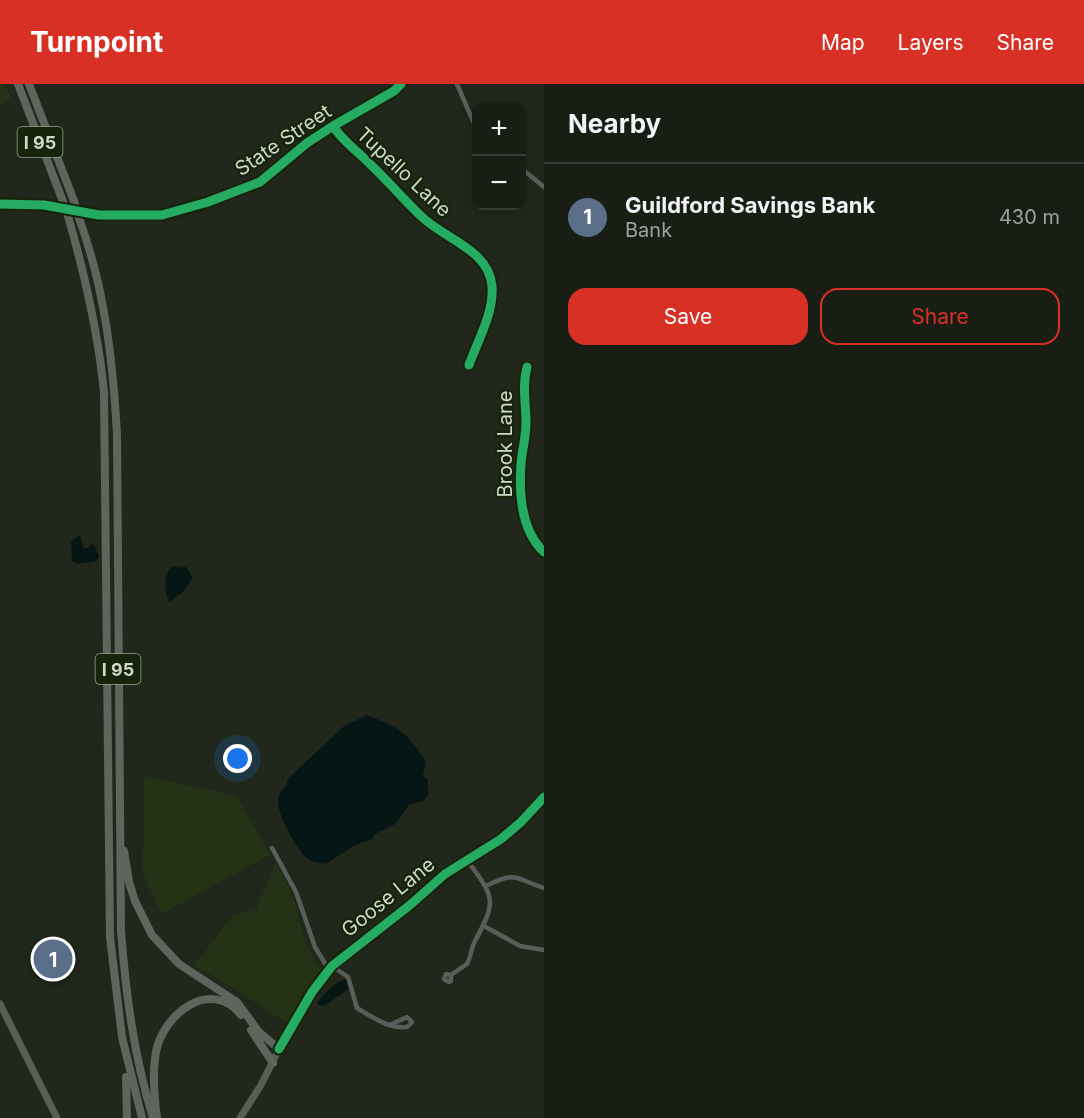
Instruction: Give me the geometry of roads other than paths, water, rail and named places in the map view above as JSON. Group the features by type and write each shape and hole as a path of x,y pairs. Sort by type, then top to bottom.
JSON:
{"highway":[{"name":"I 95","path":"15,84 41,142 68,216 92,304 100,352 104,392 110,937 122,1037 142,1118"},
{"name":"I 95","path":"29,84 88,243 109,336 117,435 121,931 125,987 134,1046 155,1118"},
{"path":"35,84 54,147"},
{"path":"119,794 124,855 129,882 138,909 152,934 179,964 237,1002 259,1032 279,1049"},
{"path":"155,1118 156,1050 171,1021 182,1010 194,1003 207,999 219,999 231,1004 240,1012 273,1063"},
{"path":"122,1037 128,1094 127,1118"}],"main road":[{"path":"0,1004 57,1118"},
{"name":"Goose Lane","path":"240,1118 279,1049"}],"street":[{"name":"State Street","path":"0,204 44,205 99,215 162,215 219,199 260,182 307,143 394,91 401,84"},
{"path":"457,84 472,117"},
{"name":"Tupello Lane","path":"333,126 339,137 369,163 424,219 476,255 485,267 492,284 491,306 469,364"},
{"path":"526,172 544,187"},
{"name":"Brook Lane","path":"527,367 524,381 525,448 521,463 524,514 532,538 544,552"},
{"name":"Goose Lane","path":"279,1049 312,992 331,968 402,912 445,874 501,839 543,799"},
{"path":"272,848 296,892 315,947 331,968 348,977 357,1008 390,1025"},
{"path":"451,975 467,964 473,944 491,910 491,898 486,886 467,860"},
{"path":"486,886 507,877 518,876 544,888"},
{"path":"484,926 520,946 544,950"}],"place":[{"name":"Guildford Savings Bank","path":"53,959"}]}
